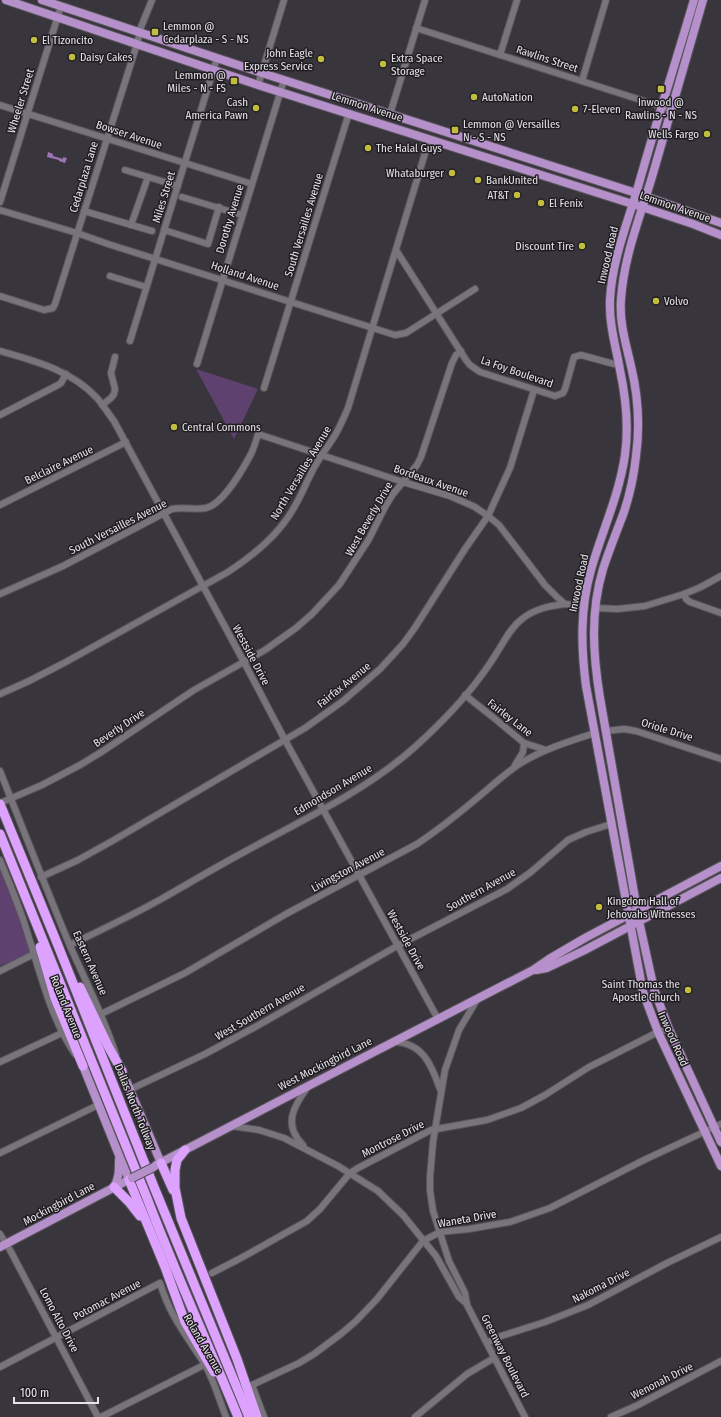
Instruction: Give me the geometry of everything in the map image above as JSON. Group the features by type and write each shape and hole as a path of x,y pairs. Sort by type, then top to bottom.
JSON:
{"highway":[{"name":"Dallas North Tollway","path":"5,801 57,943 154,1187 249,1417"},
{"name":"Dallas North Tollway","path":"0,834 169,1256 238,1417"},
{"path":"30,910 55,998 83,1066"},
{"path":"57,943 122,1071"},
{"path":"185,1150 175,1165 174,1177 181,1218 237,1359 257,1417"},
{"path":"158,1165 177,1199"},
{"path":"130,1179 185,1322 228,1393"},
{"path":"114,1187 129,1202 148,1228"}],"main road":[{"name":"Lemmon Avenue","path":"6,0 258,85 632,203 721,235"},
{"name":"Lemmon Avenue","path":"42,0 262,73 646,196 721,224"},
{"name":"Inwood Road","path":"694,0 632,203 615,264 610,301 611,328 625,395 627,422 625,455 614,504 591,570 584,606 582,643 583,662 595,733 643,992 658,1032 721,1166"},
{"name":"Inwood Road","path":"703,0 623,275 620,302 623,333 631,366 636,397 638,422 637,454 631,487 602,569 594,617 594,662 639,921 654,989 669,1029 718,1126 721,1142"},
{"path":"685,30 694,32"},
{"path":"349,113 353,102"},
{"path":"387,125 390,114"},
{"path":"429,140 433,128"},
{"path":"533,172 537,161"},
{"path":"569,183 572,172"},
{"path":"693,224 696,214"},
{"path":"610,301 620,302"},
{"path":"620,366 631,366"},
{"path":"627,422 638,422"},
{"path":"586,593 589,601 595,608"},
{"path":"584,606 588,608 594,617"},
{"path":"595,733 606,731"},
{"name":"West Mockingbird Lane","path":"130,1179 533,970 585,938 638,909 720,869"},
{"name":"West Mockingbird Lane","path":"533,970 547,968 721,878"},
{"name":"Roland Avenue","path":"83,1066 130,1179"},
{"name":"Eastern Avenue","path":"122,1071 158,1165"},
{"path":"114,1187 119,1174 118,1153"},
{"name":"Mockingbird Lane","path":"3,1246 130,1179"}],"street":[{"name":"Cedarplaza Lane","path":"0,296 44,310 53,308 137,44 139,32 152,0"},
{"path":"258,85 284,0"},
{"path":"390,114 424,0"},
{"path":"500,55 517,0"},
{"path":"582,81 606,0"},
{"name":"Wheeler Street","path":"0,202 61,6"},
{"name":"Rawlins Street","path":"416,28 672,110"},
{"name":"Miles Street","path":"130,341 217,58"},
{"name":"Dorothy Avenue","path":"196,364 284,80"},
{"name":"Bowser Avenue","path":"0,105 252,184"},
{"name":"South Versailles Avenue","path":"264,388 349,113"},
{"name":"North Versailles Avenue","path":"0,694 64,663 245,561 275,534 286,520 296,505 315,466 343,420 429,140"},
{"path":"125,170 178,186"},
{"name":"Miles Street","path":"131,225 148,177"},
{"path":"182,196 242,215"},
{"path":"164,230 208,244 219,208"},
{"name":"Holland Avenue","path":"0,210 77,233 395,335 406,334 475,289"},
{"path":"84,211 152,231"},
{"name":"La Foy Boulevard","path":"396,250 460,351 470,365 480,372 555,396 563,393 574,357 577,355 620,366"},
{"path":"110,276 146,287"},
{"name":"Westside Drive","path":"0,351 48,365 66,374 84,386 102,405 114,421 322,809 438,1019"},
{"name":"West Beverly Drive","path":"244,662 281,640 312,614 335,590 352,567 369,539 385,507 417,465 421,457 452,363 460,351"},
{"path":"102,405 111,398 116,389 111,373 116,357"},
{"path":"0,415 58,385 66,374"},
{"name":"Fairfax Avenue","path":"41,877 78,860 114,840 316,721 364,684 391,658 414,629 488,516 510,468 534,390"},
{"name":"South Versailles Avenue","path":"0,594 69,563 172,510 181,508 206,508 213,504 232,485 243,468 252,452 258,434"},
{"name":"Bordeaux Avenue","path":"258,434 450,496 475,507 500,525 545,585 565,604"},
{"name":"Belclaire Avenue","path":"0,505 126,442"},
{"path":"595,608 618,609 645,606 684,594 721,576"},
{"path":"684,594 686,599 690,602 721,613"},
{"path":"565,604 584,606"},
{"name":"Edmondson Avenue","path":"70,945 163,898 358,789 400,759 428,735 465,696 480,677 516,624 526,616 542,609 565,604"},
{"name":"Beverly Drive","path":"5,801 59,777 80,765 194,690 244,662"},
{"name":"Fairley Lane","path":"465,696 524,743 546,750"},
{"name":"Oriole Drive","path":"606,731 624,729 636,731 721,758"},
{"name":"Livingston Avenue","path":"101,1014 185,973 262,927 359,874 396,856 433,833 466,808 513,768 532,757 546,750 595,733"},
{"path":"513,768 523,752 524,743"},
{"name":"Eastern Avenue","path":"0,771 5,801 41,877 101,1014 122,1071"},
{"name":"Southern Avenue","path":"397,946 507,889 531,872 568,840 586,832 612,824"},
{"name":"Roland Avenue","path":"0,860 23,920 46,992 62,1033 83,1066"},
{"name":"West Southern Avenue","path":"129,1090 218,1047 397,946"},
{"path":"0,971 34,954"},
{"path":"467,1305 465,1293 449,1261 433,1211 430,1190 431,1156 445,1070 459,1030 478,998"},
{"name":"Montrose Drive","path":"212,1273 308,1221 350,1173 436,1128 474,1123 521,1108 545,1095 589,1067 658,1032 669,1029"},
{"path":"0,1062 62,1033"},
{"path":"394,1042 405,1043 423,1053 434,1072 441,1090"},
{"path":"307,1086 293,1110 292,1122 293,1131 308,1150"},
{"path":"0,1153 98,1105"},
{"path":"230,1126 272,1133 308,1150 350,1173 383,1195 403,1215 442,1264 459,1297 467,1305"},
{"name":"Waneta Drive","path":"264,1417 252,1385 299,1363 314,1354 342,1333 377,1299 424,1241 440,1232 510,1222 550,1208 644,1160 718,1126"},
{"name":"Lomo Alto Drive","path":"0,1234 3,1246 56,1338 98,1417"},
{"name":"Nakoma Drive","path":"487,1343 498,1337 545,1322 588,1305 667,1263 721,1237"},
{"name":"Roland Avenue","path":"160,1283 168,1307 204,1364 215,1387 226,1417"},
{"name":"Potomac Avenue","path":"0,1367 160,1283"},
{"name":"Greenway Boulevard","path":"467,1305 525,1417"},
{"path":"414,1417 467,1374 494,1358"},
{"name":"Wenonah Drive","path":"611,1417 638,1405 721,1361"},
{"path":"101,1417 204,1364"}],"shaded area":[{"path":"48,152 53,154 53,156 63,159 63,157 67,158 65,163 47,157"},
{"path":"196,369 258,389 234,439"},
{"path":"0,870 14,903 30,951 28,954 0,966"}],"place":[{"name":"Lemmon @ Cedarplaza - S - NS","path":"155,32"},
{"name":"El Tizoncito","path":"34,40"},
{"name":"Daisy Cakes","path":"72,57"},
{"name":"John Eagle Express Service","path":"321,59"},
{"name":"Extra Space Storage","path":"383,64"},
{"name":"Lemmon @ Miles - N - FS","path":"234,81"},
{"name":"Inwood @ Rawlins - N - NS","path":"661,89"},
{"name":"AutoNation","path":"474,97"},
{"name":"Cash America Pawn","path":"256,108"},
{"name":"7-Eleven","path":"575,109"},
{"name":"Lemmon @ Versailles N - S - NS","path":"455,130"},
{"name":"Wells Fargo","path":"707,134"},
{"name":"The Halal Guys","path":"368,148"},
{"name":"Whataburger","path":"452,173"},
{"name":"BankUnited","path":"478,180"},
{"name":"AT&T","path":"517,195"},
{"name":"El Fenix","path":"541,203"},
{"name":"Discount Tire","path":"582,246"},
{"name":"Volvo","path":"656,301"},
{"name":"Central Commons","path":"174,427"},
{"name":"Kingdom Hall of Jehovahs Witnesses","path":"599,907"},
{"name":"Saint Thomas the Apostle Church","path":"688,990"}]}
